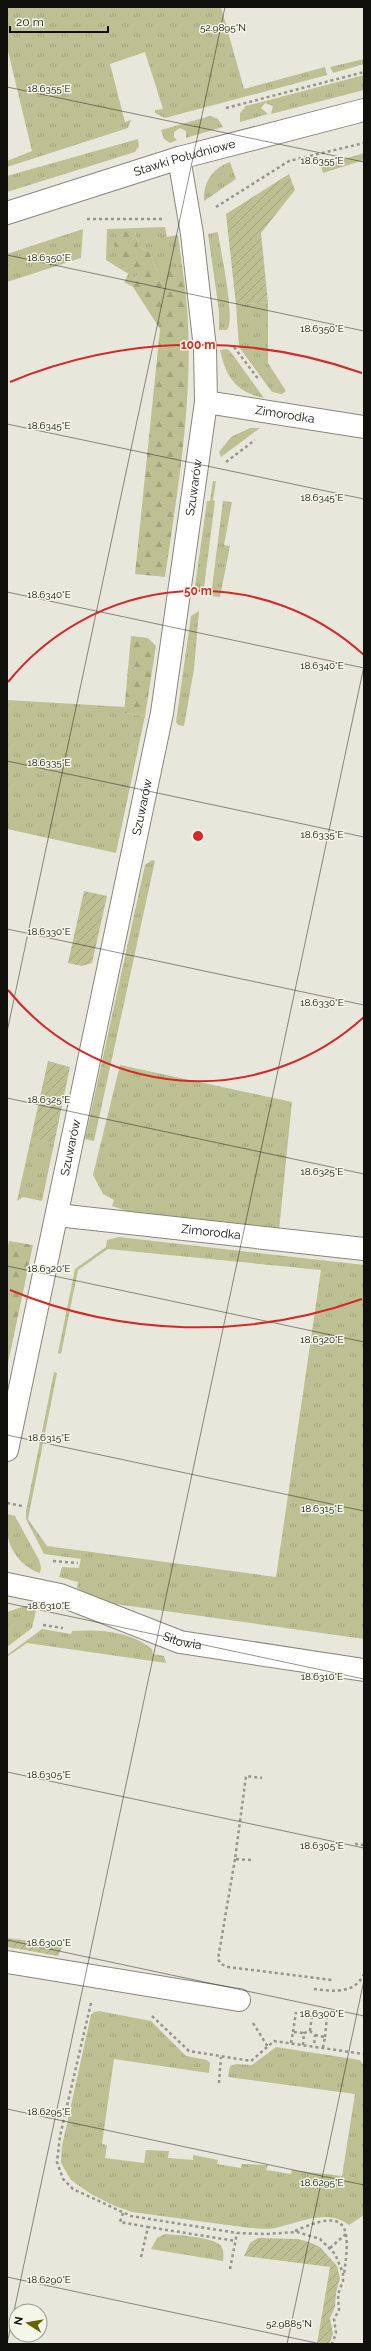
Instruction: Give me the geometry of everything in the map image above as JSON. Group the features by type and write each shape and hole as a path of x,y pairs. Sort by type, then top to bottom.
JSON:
{"street":[{"name":"Stawki Południowe","path":"7,213 179,158 364,110"},
{"name":"Szuwarów","path":"7,1450 162,713 206,402 205,348 192,234 179,158"},
{"name":"Zimorodka","path":"206,402 364,427"},
{"name":"Zimorodka","path":"57,1215 364,1250"},
{"name":"Sitowia","path":"7,1584 60,1595 165,1637 186,1643 364,1670"},
{"path":"7,1962 239,2000"}],"path":[{"path":"226,108 364,72"},
{"path":"214,209 289,161 364,143"},
{"path":"218,206 219,213"},
{"path":"84,219 167,219"},
{"path":"234,343 234,347 262,385"},
{"path":"7,1503 22,1506"},
{"path":"53,1561 78,1563"},
{"path":"43,1626 70,1630"},
{"path":"262,1778 246,1776 235,1859 218,1959 221,1964 228,1967 332,1980"},
{"path":"355,1844 364,1845"},
{"path":"235,1859 251,1860"},
{"path":"80,1973 91,1999 91,2004 60,2136 58,2169 69,2186 130,2216 237,2233 265,2234 292,2232 327,2221 340,2224 347,2232 348,2248 343,2281 338,2294 339,2310 334,2319 336,2333 332,2344"},
{"path":"314,1989 336,1992 358,1984 364,1974"},
{"path":"91,2004 98,2006"},
{"path":"291,2043 296,2012"},
{"path":"148,2015 157,2019 188,2051 221,2057 251,2060 274,2041 364,2054"},
{"path":"310,2031 312,2015"},
{"path":"323,2047 327,2017"},
{"path":"293,2032 304,2033 310,2031"},
{"path":"310,2031 315,2035 325,2037"},
{"path":"303,2045 304,2033"},
{"path":"314,2046 315,2035"},
{"path":"219,2084 221,2057"},
{"path":"123,2213 120,2222 236,2241"},
{"path":"141,2257 148,2227"},
{"path":"292,2232 314,2236 330,2248 342,2267 343,2281"},
{"path":"330,2248 347,2232"},
{"path":"230,2269 237,2233"}],"green space":[{"path":"7,7 221,7 244,89 325,67 327,75 165,118 155,113 155,110 163,109 145,52 110,64 125,122 131,120 128,128 7,167 7,161 32,151 7,47"},
{"path":"364,59 364,64 333,73 330,67"},
{"path":"364,75 364,90 271,114 273,106 265,103 261,108 268,114 240,122 240,113 246,106"},
{"path":"210,116 218,119 223,127 186,138 186,131 180,128 174,132 174,137 177,140 170,143 164,139 161,130"},
{"path":"138,139 139,146 135,152 7,192 7,176"},
{"path":"364,153 364,160 323,173 321,166"},
{"path":"230,162 236,179 204,201 205,188 210,177 219,168"},
{"path":"289,174 295,190 261,233 268,302 236,305 226,214"},
{"path":"165,227 167,237 178,235 182,265 164,274 156,269 150,252 138,246 135,231 121,231 139,274 135,278 106,260 107,229"},
{"path":"83,229 81,258 7,282 7,254"},
{"path":"121,231 135,231 138,246 150,252 156,269 164,273 182,265 187,304 189,343 186,421 165,577 135,574 160,329 133,287 124,282 129,273 135,278 139,274 123,267 114,244"},
{"path":"218,232 229,299 230,312 227,330 219,330 219,311 208,234"},
{"path":"268,302 268,363 286,391 282,394 272,392 239,347 236,305"},
{"path":"227,349 264,398 246,392 233,382 225,368 220,350"},
{"path":"250,428 260,428 221,457 219,452 231,437"},
{"path":"213,481 216,481 213,500 215,501 203,595 195,586 207,501 210,501"},
{"path":"223,501 232,502 224,545 230,546 220,597 211,596"},
{"path":"199,611 194,669 184,726 178,725 176,722 191,616"},
{"path":"131,636 148,638 156,646 145,716 124,713"},
{"path":"7,700 125,707 124,713 145,716 116,853 7,829"},
{"path":"152,860 155,861 94,1141 85,1139 145,865"},
{"path":"84,891 107,896 92,963 82,966 68,963"},
{"path":"48,1061 70,1067 54,1144 31,1138"},
{"path":"120,1065 292,1102 279,1230 136,1214 112,1206 114,1200 103,1194 93,1175"},
{"path":"31,1138 54,1144 42,1201 23,1197 17,1201"},
{"path":"119,1237 364,1265 364,1639 94,1601 95,1598 77,1588 78,1582 59,1577 62,1567 79,1568 81,1559 44,1554 26,1519 26,1511 54,1372 57,1373 28,1519 47,1546 276,1577 321,1270 108,1249 78,1270 61,1354 58,1353 75,1269 106,1247 107,1240"},
{"path":"9,1241 33,1245 7,1368 7,1250"},
{"path":"8,1514 15,1516 39,1560 41,1567 40,1573 24,1564 13,1550 7,1533"},
{"path":"25,1606 37,1606 32,1628 7,1647 7,1612"},
{"path":"42,1629 71,1634 72,1631 93,1630 114,1632 134,1638 143,1643 152,1649 153,1654 164,1656 166,1663 27,1643 7,1657 7,1655"},
{"path":"7,1938 63,1945 58,1956 8,1947"},
{"path":"99,2011 151,2021 186,2056 207,2060 210,2063 209,2073 114,2059 102,2144 107,2145 105,2158 144,2163 146,2150 169,2151 168,2158 193,2160 193,2155 218,2160 217,2164 241,2168 242,2164 268,2165 266,2170 291,2174 292,2170 342,2176 355,2094 228,2077 230,2066 236,2064 252,2065 276,2047 360,2060 364,2066 364,2215 349,2225 330,2217 320,2217 268,2229 250,2228 132,2212 115,2206 91,2194 71,2180 61,2163 62,2146 91,2015 94,2012"},
{"path":"165,2234 193,2237 219,2244 223,2250 223,2261 151,2249 157,2238"},
{"path":"258,2238 298,2239 309,2242 320,2247 337,2266 340,2278 336,2293 335,2307 330,2318 333,2334 329,2344 317,2344 330,2267 244,2256 250,2243"}]}
